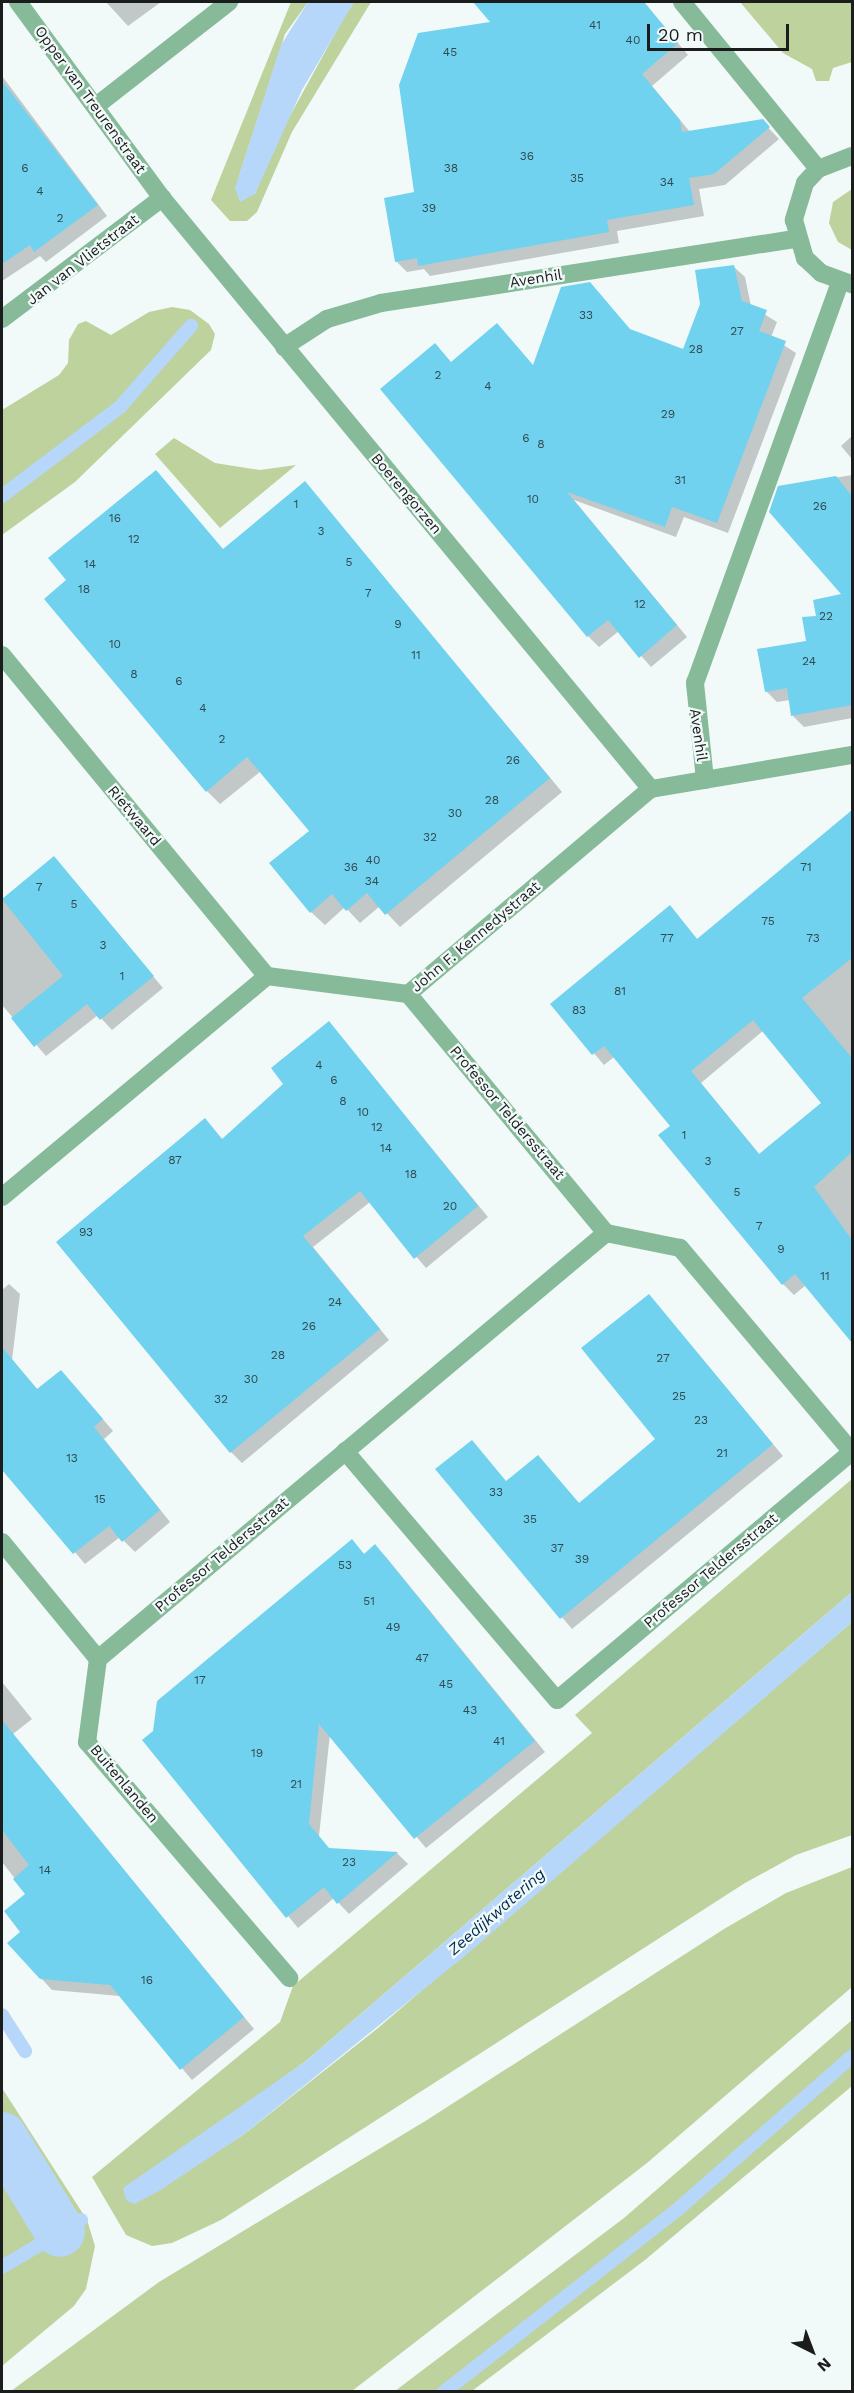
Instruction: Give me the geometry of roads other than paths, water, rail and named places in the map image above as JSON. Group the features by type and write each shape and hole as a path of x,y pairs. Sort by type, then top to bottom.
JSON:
{"street":[{"name":"Opper van Treurenstraat","path":"18,2 162,198"},
{"path":"96,106 229,2"},
{"path":"682,2 818,169"},
{"path":"796,239 796,200 818,169 852,156"},
{"name":"Jan van Vlietstraat","path":"2,319 162,198"},
{"name":"Boerengorzen","path":"162,198 651,789"},
{"name":"Avenhil","path":"284,347 327,319 381,303 796,239 805,258 846,283 695,683 705,780"},
{"name":"Rietwaard","path":"2,656 267,975"},
{"path":"651,789 852,755"},
{"name":"John F. Kennedystraat","path":"267,975 408,994 651,789"},
{"path":"2,1197 267,975"},
{"name":"Professor Teldersstraat","path":"345,1451 557,1700 852,1452 680,1248 606,1233 408,994"},
{"name":"Professor Teldersstraat","path":"98,1659 606,1233"},
{"path":"2,1542 98,1659"},
{"name":"Buitenlanden","path":"98,1659 87,1742 289,1978"}],"water":[{"path":"308,2 354,2 302,90 255,194 240,202 235,188 281,45"},
{"path":"852,1592 852,1622 466,1955 243,2135 159,2191 134,2204 126,2200 123,2188 306,2061"}],"waterway":[{"path":"2,496 120,407 191,326"},
{"path":"2,2015 25,2051"},
{"path":"444,2392 677,2210 852,2056"},
{"path":"2,2137 60,2232"},
{"name":"Zeedijkwatering","path":"2,2267 81,2220"}]}
